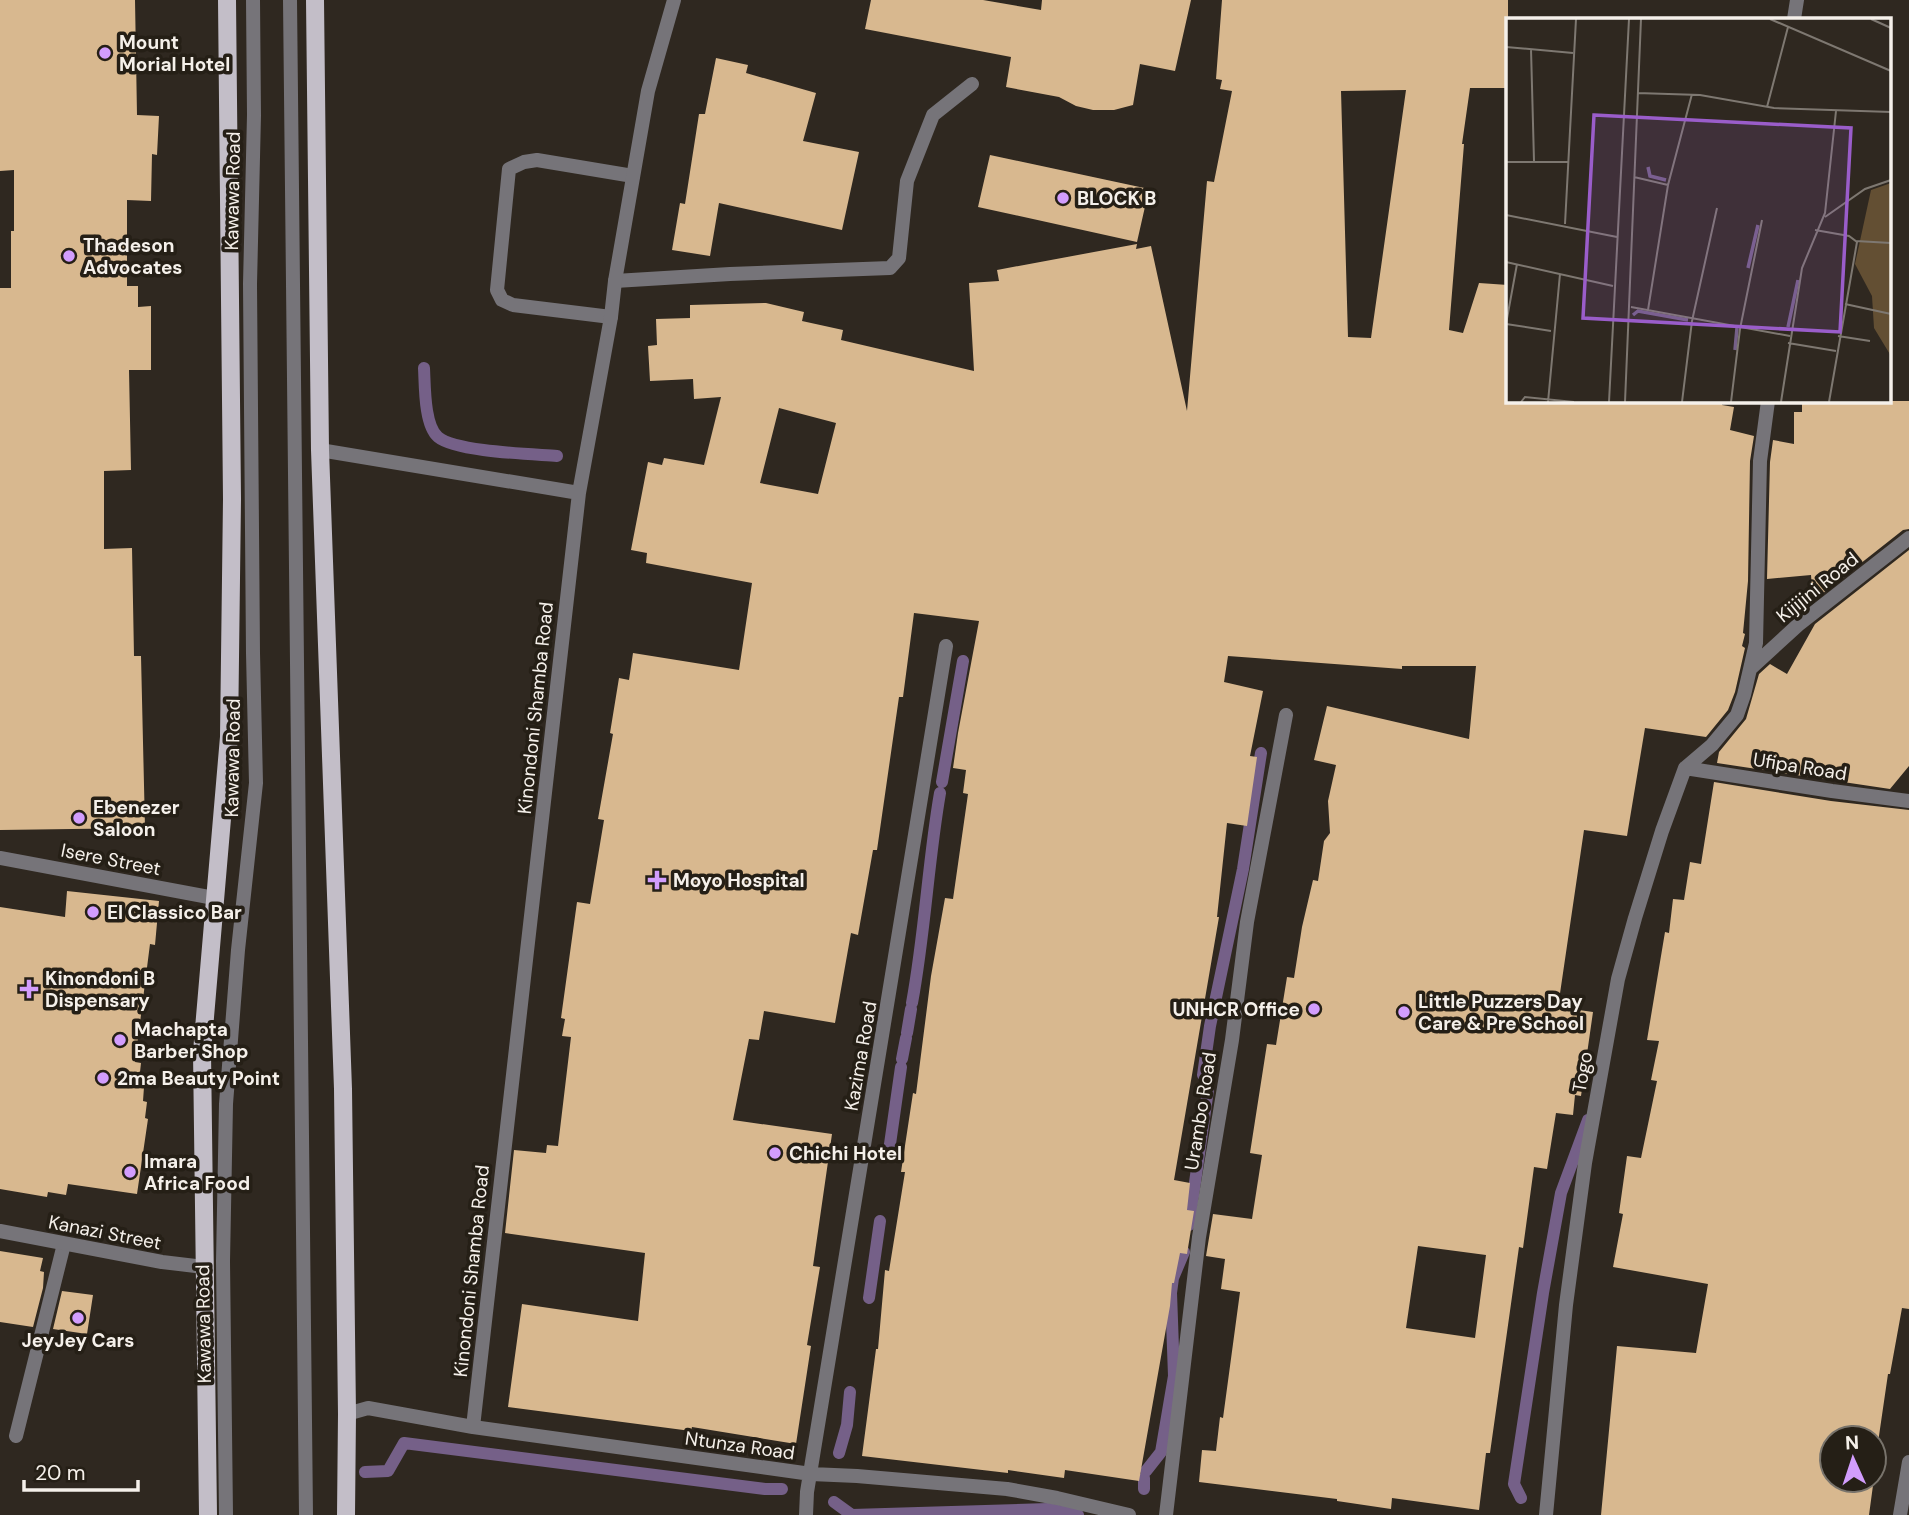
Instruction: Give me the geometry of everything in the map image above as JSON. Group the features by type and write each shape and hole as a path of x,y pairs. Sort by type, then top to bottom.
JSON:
{"main road":[{"name":"Kawawa Road","path":"208,1515 202,1052 229,737 232,499 227,0"},
{"path":"315,0 320,450 343,1089 346,1515"}],"street":[{"name":"Kawawa Road","path":"226,1515 223,1261 226,1104 238,950 256,783 250,284 254,115 253,0"},
{"path":"290,0 306,1515"},
{"name":"Kinondoni Shamba Road","path":"473,1427 579,493 648,91 674,0"},
{"path":"1794,18 1797,0"},
{"path":"615,282 730,274 890,268 899,258 906,181 933,115 972,84"},
{"path":"611,317 513,305 502,300 497,290 509,169 537,160 633,176"},
{"name":"Togo","path":"1546,1515 1585,1163 1618,979 1672,800 1685,768 1712,745 1737,715 1756,643 1760,461 1768,402"},
{"path":"320,450 579,493"},
{"name":"Kijijini Road","path":"1751,668 1798,625 1909,538"},
{"name":"Kazima Road","path":"806,1515 807,1492 946,646"},
{"name":"Urambo Road","path":"1166,1515 1199,1237 1232,1040 1247,922 1286,715"},
{"name":"Ufipa Road","path":"1685,768 1909,801"},
{"name":"Isere Street","path":"0,858 214,898"},
{"name":"Kanazi Street","path":"0,1231 162,1262 204,1267"},
{"path":"16,1436 64,1244"},
{"name":"Ntunza Road","path":"347,1414 368,1408 473,1427 811,1474 1007,1489 1129,1515"},
{"path":"1900,1515 1909,1462"}],"building":[{"path":"0,0 135,0 137,115 159,116 157,155 152,154 151,201 127,200 127,286 138,286 138,307 151,306 151,370 129,370 131,470 104,471 104,549 132,548 134,656 141,656 145,828 0,830 0,288 11,288 14,170 0,171"},
{"path":"871,0 983,0 1041,10 1042,0 1191,0 1175,71 1140,64 1133,105 1114,110 1093,110 1076,106 1059,97 1006,87 1011,57 865,29"},
{"path":"1222,0 1508,0 1506,88 1470,88 1462,144 1449,330 1463,333 1479,283 1506,285 1506,402 1722,402 1722,405 1734,407 1730,430 1754,436 1750,461 1748,581 1742,646 1745,648 1728,710 1706,737 1645,728 1627,836 1584,830 1558,1007 1593,1012 1581,1096 1575,1095 1573,1115 1556,1113 1547,1169 1534,1167 1523,1248 1519,1247 1490,1453 1486,1453 1479,1510 1392,1498 1391,1509 1337,1499 1199,1482 1202,1450 1216,1451 1240,1292 1221,1289 1225,1259 1206,1256 1213,1214 1252,1219 1262,1155 1250,1153 1267,1044 1276,1045 1287,977 1294,978 1313,880 1318,881 1324,841 1330,833 1328,801 1336,765 1314,760 1327,706 1469,739 1476,666 1402,666 1402,669 1228,656 1224,682 1263,691 1250,756 1257,757 1247,826 1227,823 1219,917 1174,1180 1190,1183 1187,1210 1194,1211 1187,1254 1180,1253 1172,1283 1139,1481 1065,1470 1064,1478 862,1456 878,1349 885,1270 889,1271 905,1172 901,1172 913,1093 916,1094 931,976 945,898 953,899 968,794 963,793 966,770 953,768 979,621 914,613 877,850 873,850 858,935 851,933 835,1023 764,1011 759,1040 749,1039 733,1120 832,1134 813,1266 820,1267 807,1345 811,1346 796,1444 692,1427 691,1431 508,1407 522,1304 638,1321 645,1253 505,1233 514,1150 546,1153 547,1145 558,1146 571,1037 562,1036 565,1019 561,1018 577,902 590,904 604,820 598,819 613,734 610,733 619,678 629,680 633,653 739,670 752,583 646,563 647,553 631,550 648,462 662,465 664,458 704,465 721,397 694,399 693,379 650,381 648,346 657,345 656,319 690,318 690,305 766,303 804,312 802,321 843,330 841,340 974,371 969,283 999,281 997,270 1137,244 1136,249 1151,246 1187,411 1207,181 1214,182 1232,91 1220,89 1222,80 1216,79","holes":["1406,90 1371,338 1348,337 1341,91","779,408 836,423 818,494 760,483","1418,1246 1486,1255 1475,1338 1406,1328"]},
{"path":"716,58 748,65 746,73 816,93 803,141 859,152 842,230 719,203 710,256 672,250 680,203 685,204 699,114 705,114"},
{"name":"BLOCK B","path":"990,155 1149,189 1137,242 978,207"},
{"path":"1909,401 1909,529 1903,530 1813,601 1811,575 1767,579 1773,440 1794,444 1794,412 1802,412 1802,402"},
{"path":"1909,550 1909,766 1890,789 1717,763 1719,752 1746,719 1759,674 1770,664 1787,674 1815,624"},
{"path":"1714,782 1831,801 1909,810 1909,1309 1902,1308 1881,1424 1818,1424 1818,1494 1872,1494 1869,1515 1601,1515 1617,1346 1696,1353 1708,1284 1613,1267 1623,1214 1619,1213 1627,1156 1641,1158 1657,1081 1651,1080 1659,1041 1647,1040 1665,932 1669,933 1673,899 1684,900 1690,862 1701,864"},
{"path":"67,891 159,901 155,945 150,944 135,1062 141,1063 140,1072 145,1073 143,1101 147,1102 145,1118 148,1119 137,1194 68,1184 66,1195 48,1192 47,1197 0,1189 0,907 65,917"},
{"path":"0,1251 43,1258 40,1271 44,1272 43,1288 33,1327 0,1322"},
{"name":"JeyJey Cars","path":"62,1291 93,1295 87,1334 53,1329"}],"waterway":[{"path":"424,368 430,424 438,437 447,442 477,449 557,456"},
{"path":"942,782 963,661"},
{"path":"1203,1075 1210,1026 1243,869 1261,753"},
{"path":"912,1003 940,793"},
{"path":"907,1033 911,1009"},
{"path":"902,1059 906,1038"},
{"path":"890,1144 901,1067"},
{"path":"1189,1225 1208,1090"},
{"path":"1521,1498 1514,1484 1543,1293 1561,1193 1588,1120"},
{"path":"869,1298 880,1221"},
{"path":"1146,1471 1161,1452 1174,1376 1171,1293 1173,1278 1184,1252"},
{"path":"839,1453 847,1425 850,1392"},
{"path":"365,1472 388,1471 404,1443 782,1489"},
{"path":"1144,1478 1144,1489"},
{"path":"834,1502 852,1515 1048,1509 1078,1515"}],"place":[{"name":"Mount Morial Hotel","path":"105,53"},
{"name":"BLOCK B","path":"1063,198"},
{"name":"Thadeson Advocates","path":"69,256"},
{"name":"Ebenezer Saloon","path":"79,818"},
{"name":"Moyo Hospital","path":"657,880"},
{"name":"El Classico Bar","path":"93,912"},
{"name":"Kinondoni B Dispensary","path":"29,989"},
{"name":"UNHCR Office","path":"1314,1009"},
{"name":"Little Puzzers Day Care & Pre School","path":"1404,1012"},
{"name":"Machapta Barber Shop","path":"120,1040"},
{"name":"2ma Beauty Point","path":"103,1078"},
{"name":"Chichi Hotel","path":"775,1153"},
{"name":"Imara Africa Food","path":"130,1172"},
{"name":"JeyJey Cars","path":"78,1318"}]}
